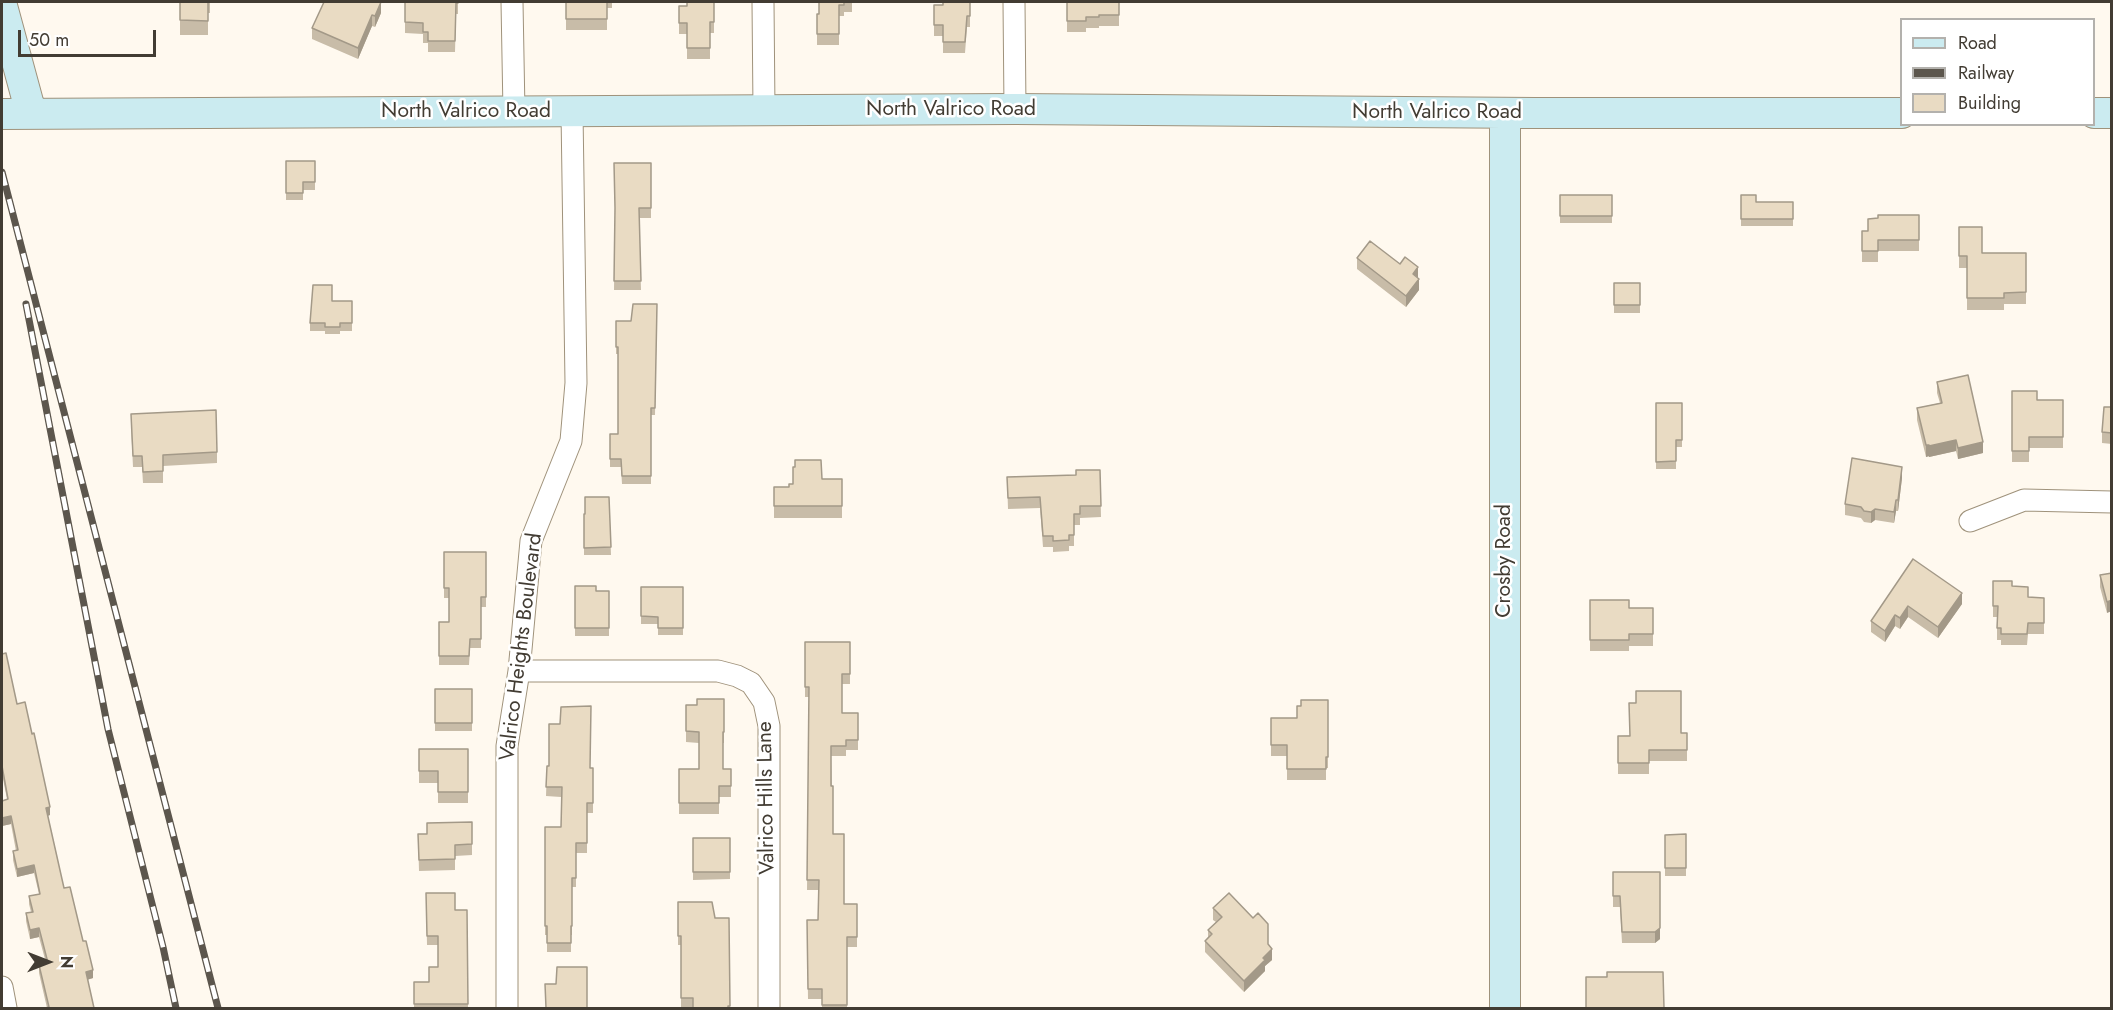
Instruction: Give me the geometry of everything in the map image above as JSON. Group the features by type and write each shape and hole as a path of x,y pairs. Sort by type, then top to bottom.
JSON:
{"street":[{"path":"512,2 514,112"},
{"path":"763,2 764,110"},
{"path":"1014,2 1016,109"},
{"path":"2,6 16,114"},
{"name":"North Valrico Road","path":"16,114 1016,109 1900,113"},
{"name":"Valrico Heights Boulevard","path":"507,1008 507,746 519,672 531,541 571,441 576,383 572,112"},
{"name":"Crosby Road","path":"1505,113 1505,1008"},
{"path":"2095,113 2112,113"},
{"path":"1970,521 2024,500 2112,502"},
{"name":"Valrico Hills Lane","path":"519,672 718,672 737,676 751,683 764,702 769,726 769,1008"},
{"path":"2,987 6,1008"}],"building":[{"path":"180,2 208,2 208,21 180,20"},
{"path":"324,2 381,2 375,16 372,15 358,48 312,28"},
{"path":"405,2 458,2 456,3 455,41 428,41 428,32 423,32 423,23 405,22"},
{"path":"566,2 607,2 607,19 566,19"},
{"path":"687,2 714,2 714,22 710,22 710,48 687,48 687,23 679,23 679,6 687,6"},
{"path":"819,2 844,2 844,5 839,5 839,34 817,34"},
{"path":"943,2 970,2 965,42 943,42 943,25 934,25 934,5 943,5"},
{"path":"1067,2 1119,2 1119,15 1099,15 1099,17 1086,17 1086,21 1067,21"},
{"path":"286,161 315,161 315,182 303,182 303,193 286,193"},
{"path":"614,163 651,163 651,208 639,208 641,281 614,281"},
{"path":"1560,195 1612,195 1612,216 1560,216"},
{"path":"1741,195 1756,195 1756,202 1793,202 1793,219 1741,219"},
{"path":"1878,215 1919,215 1919,240 1878,240 1878,251 1862,251 1862,231 1868,231 1868,219 1878,218"},
{"path":"1959,227 1982,227 1982,253 2026,253 2026,292 2004,293 2004,298 1967,298 1967,256 1959,256"},
{"path":"1370,241 1400,264 1405,257 1418,267 1413,274 1419,279 1406,296 1357,258"},
{"path":"1614,283 1640,283 1640,305 1614,305"},
{"path":"313,285 332,285 332,301 352,301 352,323 340,323 340,327 325,327 325,323 310,323"},
{"path":"633,304 657,304 655,408 651,408 651,476 622,476 621,459 610,459 610,434 618,434 616,321 631,321"},
{"path":"1968,375 1983,442 1958,448 1956,440 1926,445 1917,408 1942,403 1937,382"},
{"path":"2012,391 2037,391 2037,400 2063,400 2063,437 2029,437 2029,451 2012,451"},
{"path":"1656,403 1682,403 1682,440 1676,440 1676,461 1656,462"},
{"path":"2104,407 2112,407 2112,433 2102,432"},
{"path":"216,410 217,452 163,455 163,471 143,472 142,456 133,456 131,414"},
{"path":"1852,458 1902,467 1898,500 1896,500 1894,512 1875,509 1871,512 1864,511 1861,507 1845,504"},
{"path":"795,460 821,460 822,479 842,479 842,506 774,506 774,487 789,487 789,484 793,484"},
{"path":"1076,470 1100,470 1101,506 1080,506 1080,514 1074,514 1074,535 1069,535 1069,540 1053,541 1053,536 1043,536 1040,497 1008,498 1007,477 1076,475"},
{"path":"585,497 609,497 611,547 584,548"},
{"path":"444,552 486,552 486,597 481,597 481,639 470,639 469,656 439,656 439,622 449,622 449,588 444,588"},
{"path":"1913,559 1962,593 1938,627 1908,606 1900,618 1895,615 1885,631 1871,621"},
{"path":"2112,573 2112,600 2107,602 2100,575"},
{"path":"1993,581 2012,581 2012,586 2028,587 2028,597 2044,598 2044,623 2028,623 2027,634 2001,634 2001,628 1997,628 1998,606 1993,606"},
{"path":"575,586 596,586 596,591 609,591 609,628 575,628"},
{"path":"641,587 683,587 683,628 658,628 658,617 641,616"},
{"path":"1590,600 1629,600 1629,608 1653,608 1653,634 1629,634 1629,640 1590,640"},
{"path":"805,642 850,642 850,674 842,674 842,713 858,713 858,740 846,740 846,746 831,746 833,834 844,834 844,904 857,904 857,937 847,937 847,1005 822,1005 822,989 808,989 807,920 818,920 819,880 807,880 809,687 805,687"},
{"path":"6,653 17,704 25,702 32,734 34,733 50,807 46,808 64,888 70,887 83,941 86,941 93,970 86,972 94,1008 46,1008 49,1007 39,965 48,963 39,928 30,930 26,913 33,912 29,896 40,894 34,865 17,869 13,851 18,850 11,816 2,818 2,801 8,799 2,766 2,654"},
{"path":"435,689 472,689 472,723 435,723"},
{"path":"1636,691 1681,691 1681,733 1687,733 1687,750 1649,750 1649,763 1618,763 1618,736 1630,736 1629,703 1636,703"},
{"path":"697,699 724,699 723,769 731,769 731,786 719,786 719,803 679,803 679,769 699,769 699,732 686,731 686,705 697,705"},
{"path":"1301,700 1328,700 1326,769 1287,769 1287,745 1271,745 1271,718 1297,718 1297,706 1301,706"},
{"path":"591,706 590,768 593,768 593,803 587,803 587,843 576,843 576,878 572,878 571,943 547,943 545,827 561,827 562,787 546,787 547,766 549,766 549,724 560,724 561,707"},
{"path":"419,749 468,749 468,792 438,792 438,771 419,771"},
{"path":"472,822 472,844 455,845 455,859 419,860 418,834 427,834 427,823"},
{"path":"1686,834 1686,868 1665,868 1665,835"},
{"path":"693,838 730,838 730,872 693,872"},
{"path":"1613,872 1660,872 1660,928 1655,932 1622,932 1620,896 1613,896"},
{"path":"426,893 455,893 455,910 467,910 468,1004 414,1004 414,982 429,982 429,967 438,967 438,936 427,936"},
{"path":"1229,893 1253,918 1258,913 1268,924 1268,944 1272,949 1263,958 1265,960 1244,981 1205,941 1212,934 1208,930 1222,917 1213,908"},
{"path":"678,902 712,902 715,918 729,918 730,1006 728,1008 693,1008 693,998 681,998 681,936 678,936"},
{"path":"557,967 587,967 587,1008 546,1008 545,984 556,984"},
{"path":"1607,972 1663,972 1664,1008 1586,1008 1586,977 1607,977"}],"railway":[{"path":"2,172 218,1008"},
{"path":"26,304 108,729 163,947 176,1008"}]}
